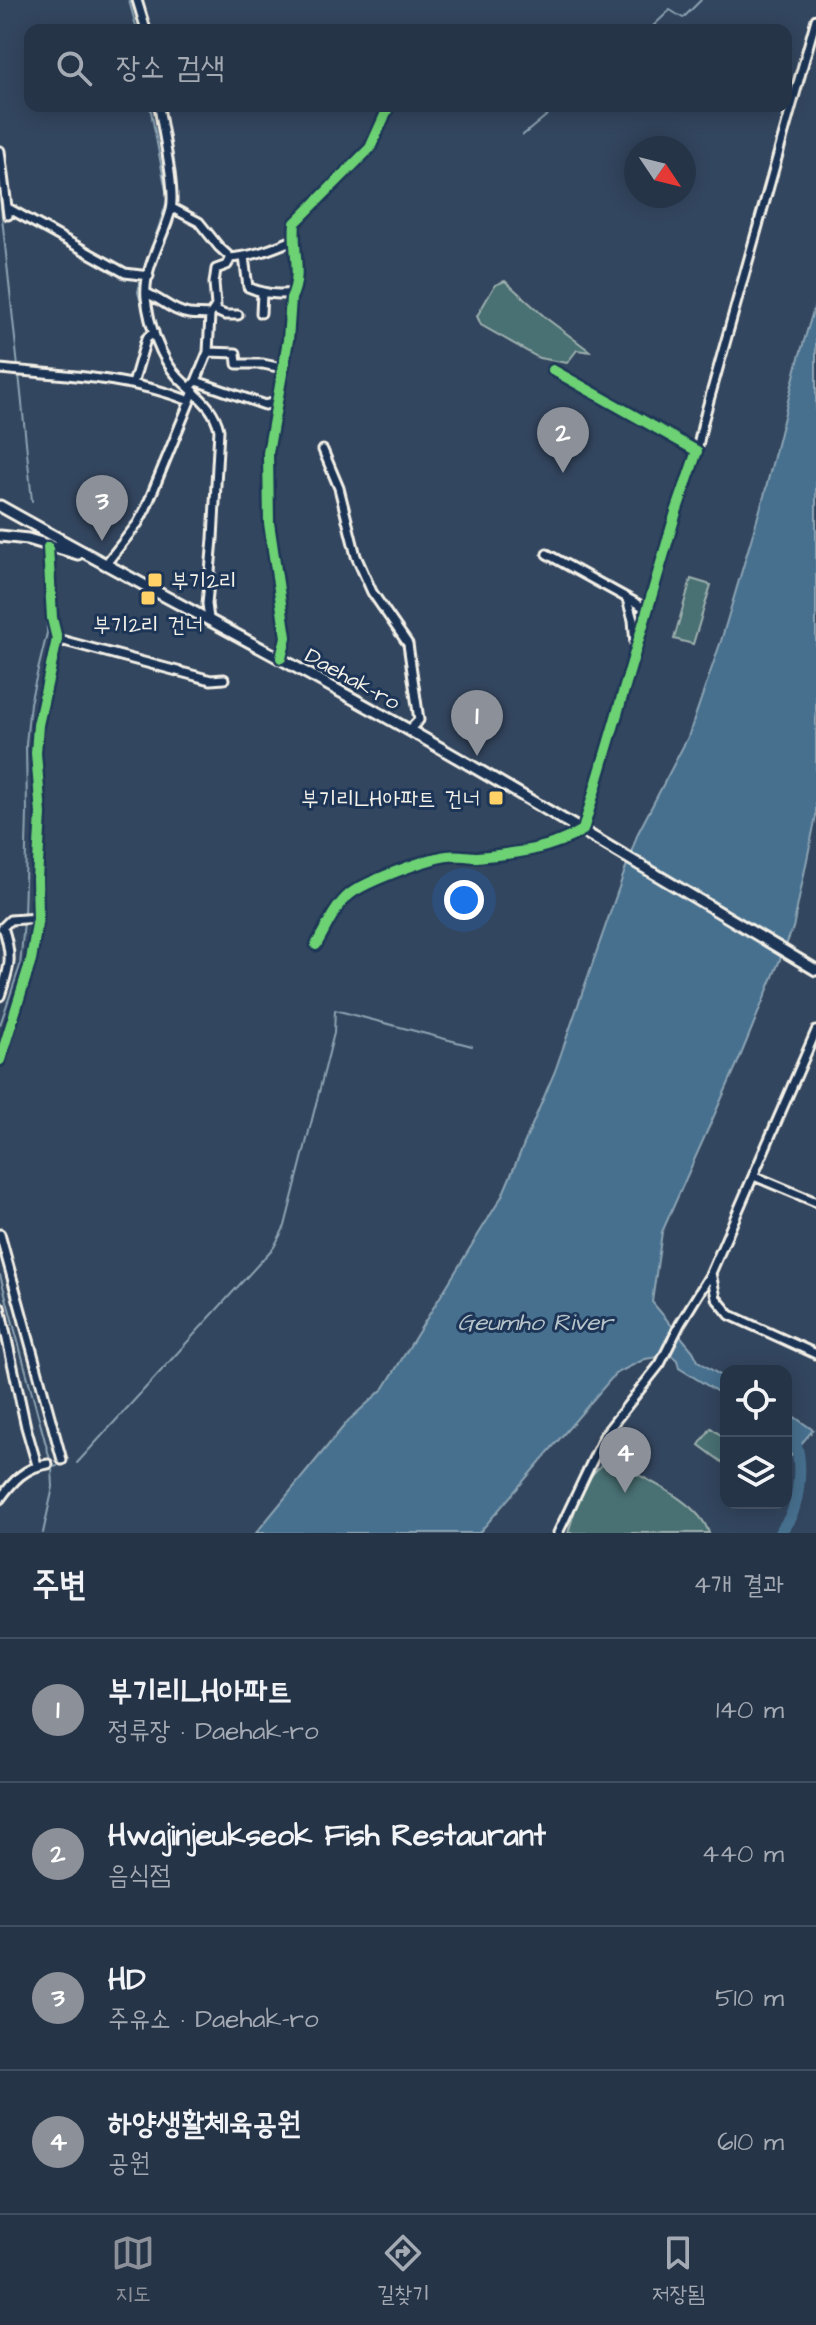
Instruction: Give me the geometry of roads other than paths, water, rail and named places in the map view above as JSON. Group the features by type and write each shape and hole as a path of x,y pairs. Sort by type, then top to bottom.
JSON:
{"main road":[{"name":"Daehak-ro","path":"0,506 409,730 601,840 816,970"},
{"path":"0,536 12,536 89,557"}],"street":[{"path":"137,0 144,24"},
{"path":"792,105 816,19"},
{"path":"160,112 172,208 146,293 154,332 169,365 206,403 219,430 207,604 209,619"},
{"path":"281,658 286,637 269,523 267,467 297,269 293,240 295,223 370,148 386,112"},
{"path":"316,945 340,905 350,894 370,882 447,856 475,857 538,849 571,838 583,830 676,512 697,451 790,112"},
{"path":"0,151 8,212 125,273 149,276"},
{"path":"172,208 199,222 231,258 272,250 293,240"},
{"path":"244,257 248,287 277,295 294,293"},
{"path":"105,565 146,508 190,401 208,352 216,269 227,265 231,258"},
{"path":"146,293 171,308 189,314 212,312 238,315"},
{"path":"261,313 262,293"},
{"path":"133,384 146,339 154,332"},
{"path":"208,352 236,353 237,364 282,368"},
{"path":"0,369 133,384 190,401"},
{"path":"553,370 697,451"},
{"path":"196,381 265,405 276,402"},
{"path":"323,450 339,488 356,556 372,592 408,644 419,720 409,730"},
{"path":"0,1060 31,960 30,918 37,879 41,814 36,753 38,725 57,639 52,618 48,547"},
{"path":"547,554 647,609"},
{"path":"627,599 636,649"},
{"path":"57,639 211,680 224,679"},
{"path":"0,996 11,960 10,947 2,928 10,920 30,918"},
{"path":"558,1533 605,1434 660,1364 711,1273 816,1031"},
{"path":"754,1176 816,1202"},
{"path":"0,1234 62,1460"},
{"path":"711,1273 716,1298 730,1315 816,1354"},
{"path":"0,1307 37,1465"},
{"path":"0,1499 16,1479 37,1465 48,1464"}],"water":[{"name":"Geumho River","path":"816,301 816,816 793,928 738,1062 662,1232 652,1302 698,1361 720,1375 720,1393 679,1368 677,1360 671,1355 645,1359 615,1374 479,1533 256,1533 348,1421 384,1388 502,1196 555,1071 638,833 688,737 721,641 764,496"},
{"path":"792,1415 813,1430 792,1455"}],"waterway":[{"path":"129,0 135,24"},
{"path":"655,24 670,10 683,18 701,0"},
{"path":"151,112 167,196"},
{"path":"523,135 551,112"},
{"path":"0,198 18,367"},
{"path":"145,269 167,201"},
{"path":"141,279 138,292 147,325"},
{"path":"19,374 32,501"},
{"path":"24,916 26,744 30,703 47,633 46,596"},
{"path":"0,1025 20,966 24,922"},
{"path":"77,1463 274,1247 285,1226 334,1033 335,1010 472,1046"},
{"path":"0,1275 52,1467 53,1487 43,1533"},
{"path":"780,1533 793,1511 798,1491 798,1456 792,1437"},
{"path":"32,1473 57,1466"}],"place":[{"name":"Hwajinjeukseok Fish Restaurant","path":"563,473"},
{"name":"HD","path":"102,541"},
{"name":"부기2리","path":"155,580"},
{"name":"부기2리 건너","path":"148,598"},
{"name":"부기리LH아파트","path":"477,756"},
{"name":"부기리LH아파트 건너","path":"496,798"},
{"name":"하양생활체육공원","path":"625,1493"}]}
